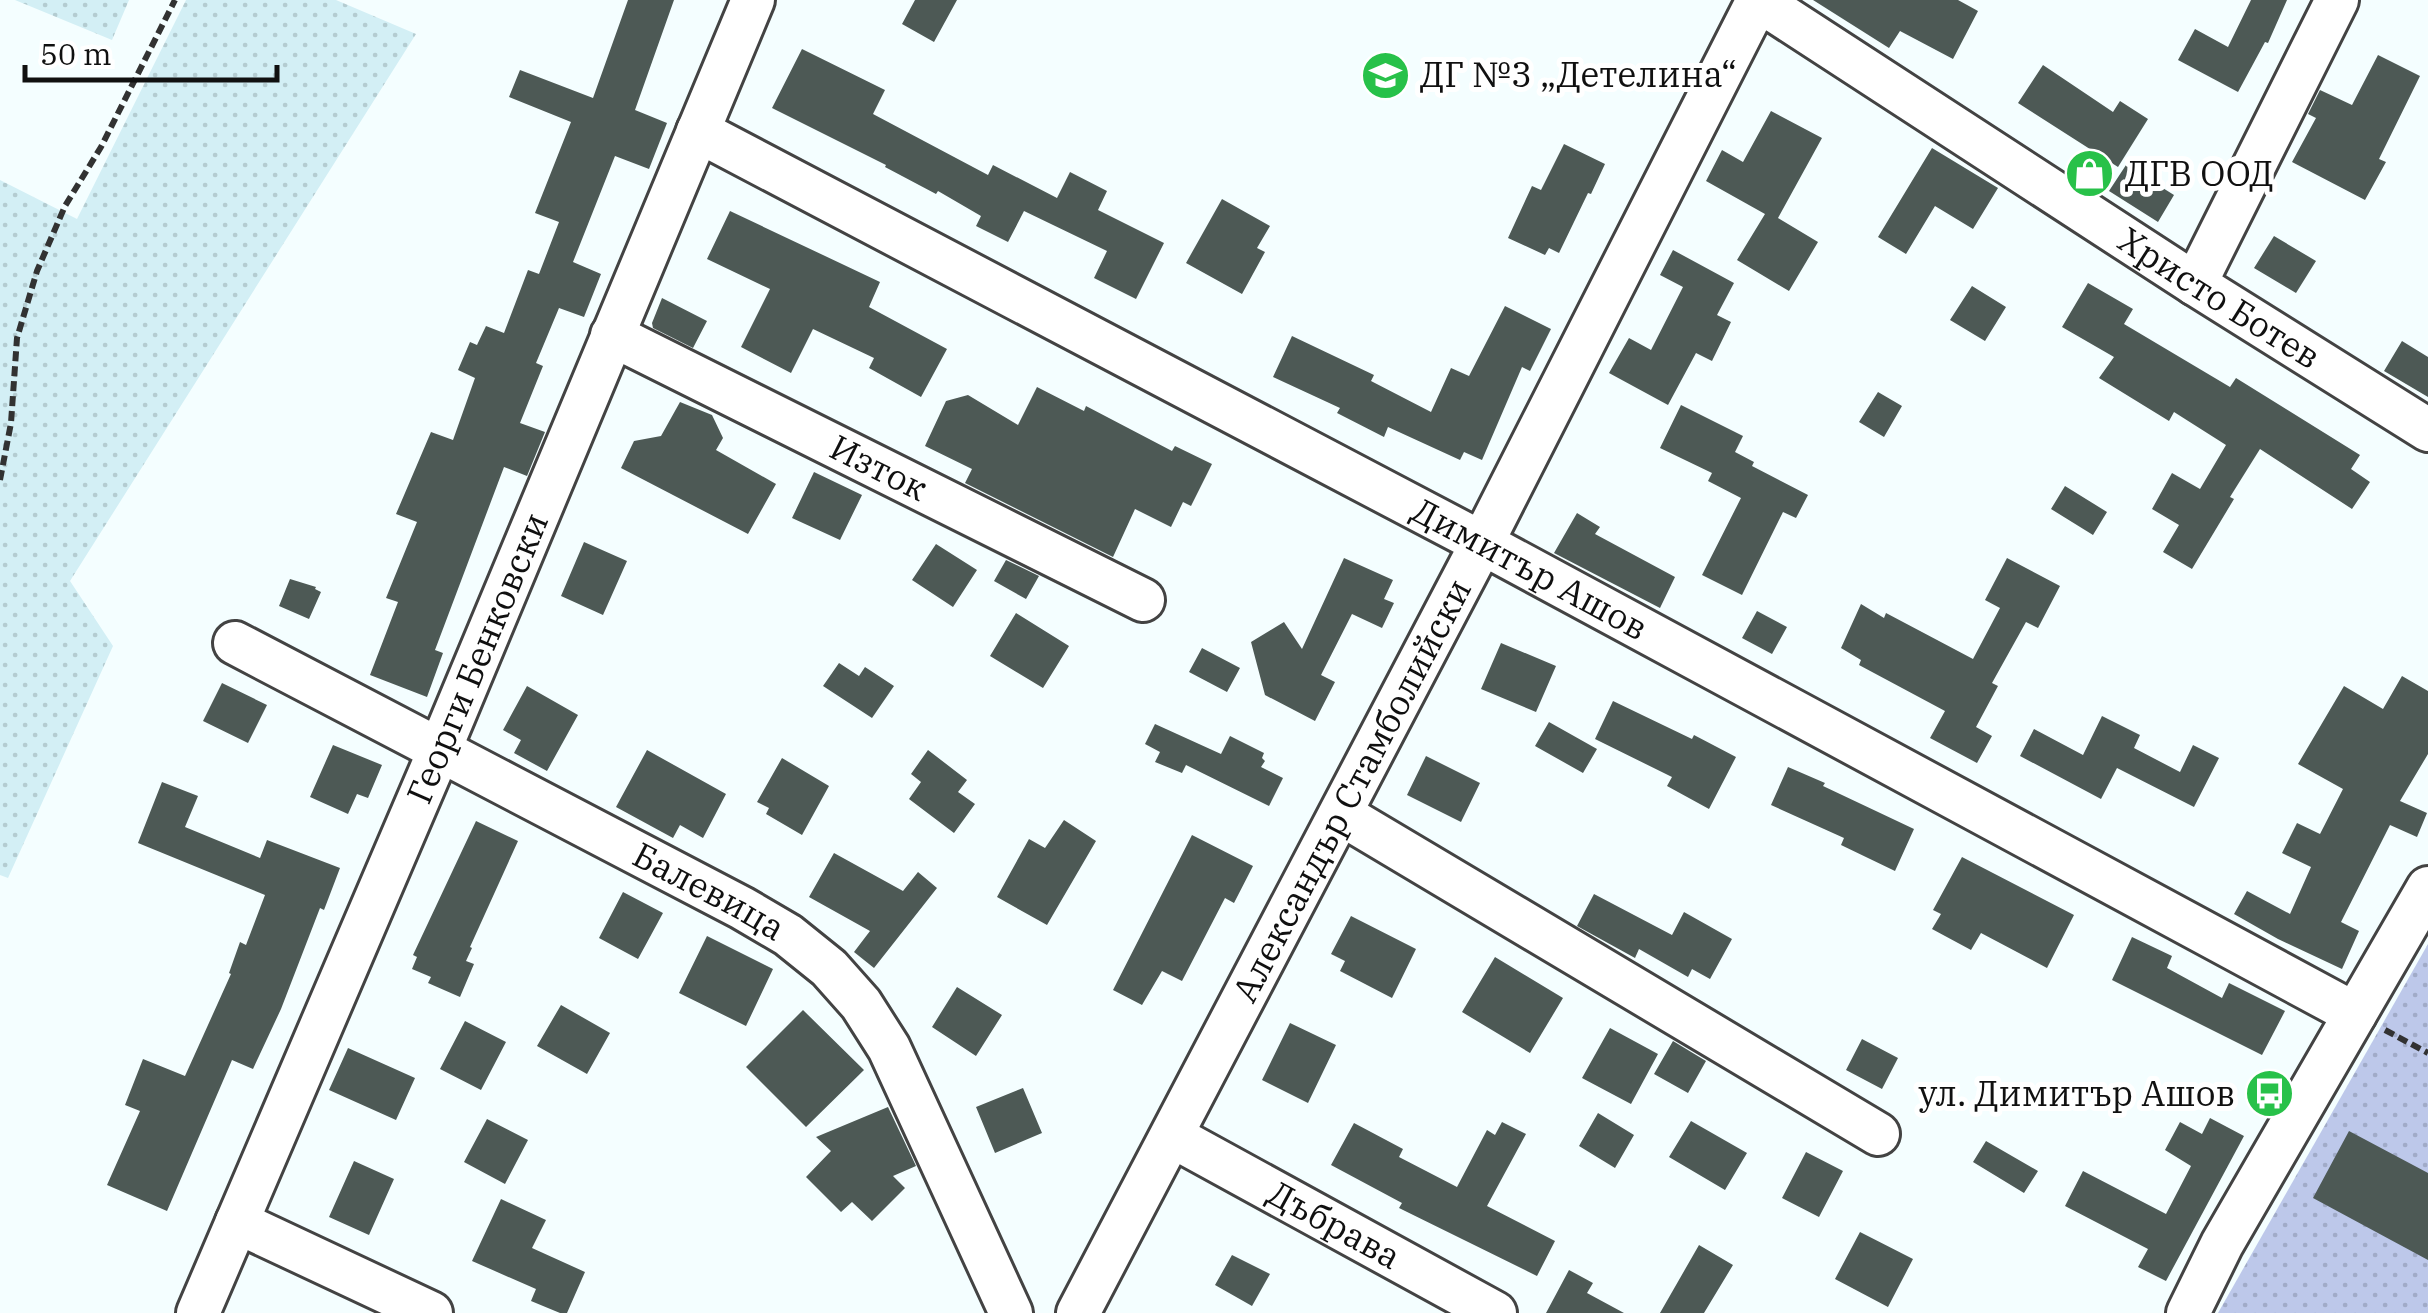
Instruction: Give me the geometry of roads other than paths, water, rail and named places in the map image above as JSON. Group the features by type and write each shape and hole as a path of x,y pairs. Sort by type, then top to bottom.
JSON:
{"street":[{"name":"Георги Бенковски","path":"198,1313 753,0"},
{"name":"Христо Ботев","path":"1758,0 2428,430"},
{"name":"Александър Стамболийски","path":"1078,1313 1482,543 1758,0"},
{"path":"2195,284 2337,0"},
{"name":"Димитър Ашов","path":"698,131 1482,543 2356,1014"},
{"name":"Изток","path":"612,335 1143,600"},
{"name":"Балевица","path":"235,643 757,917 788,935 829,968 890,1048 1010,1313"},
{"path":"1340,814 1878,1134"},
{"path":"2188,1313 2222,1244 2428,888"},
{"name":"Дъбрава","path":"1172,1136 1495,1313"},
{"path":"237,1222 431,1313"}],"place":[{"name":"ДГ №3 „Детелина“","path":"1385,75"},
{"name":"ДГВ ООД","path":"2090,174"},
{"name":"ул. Димитър Ашов","path":"2270,1094"}]}
